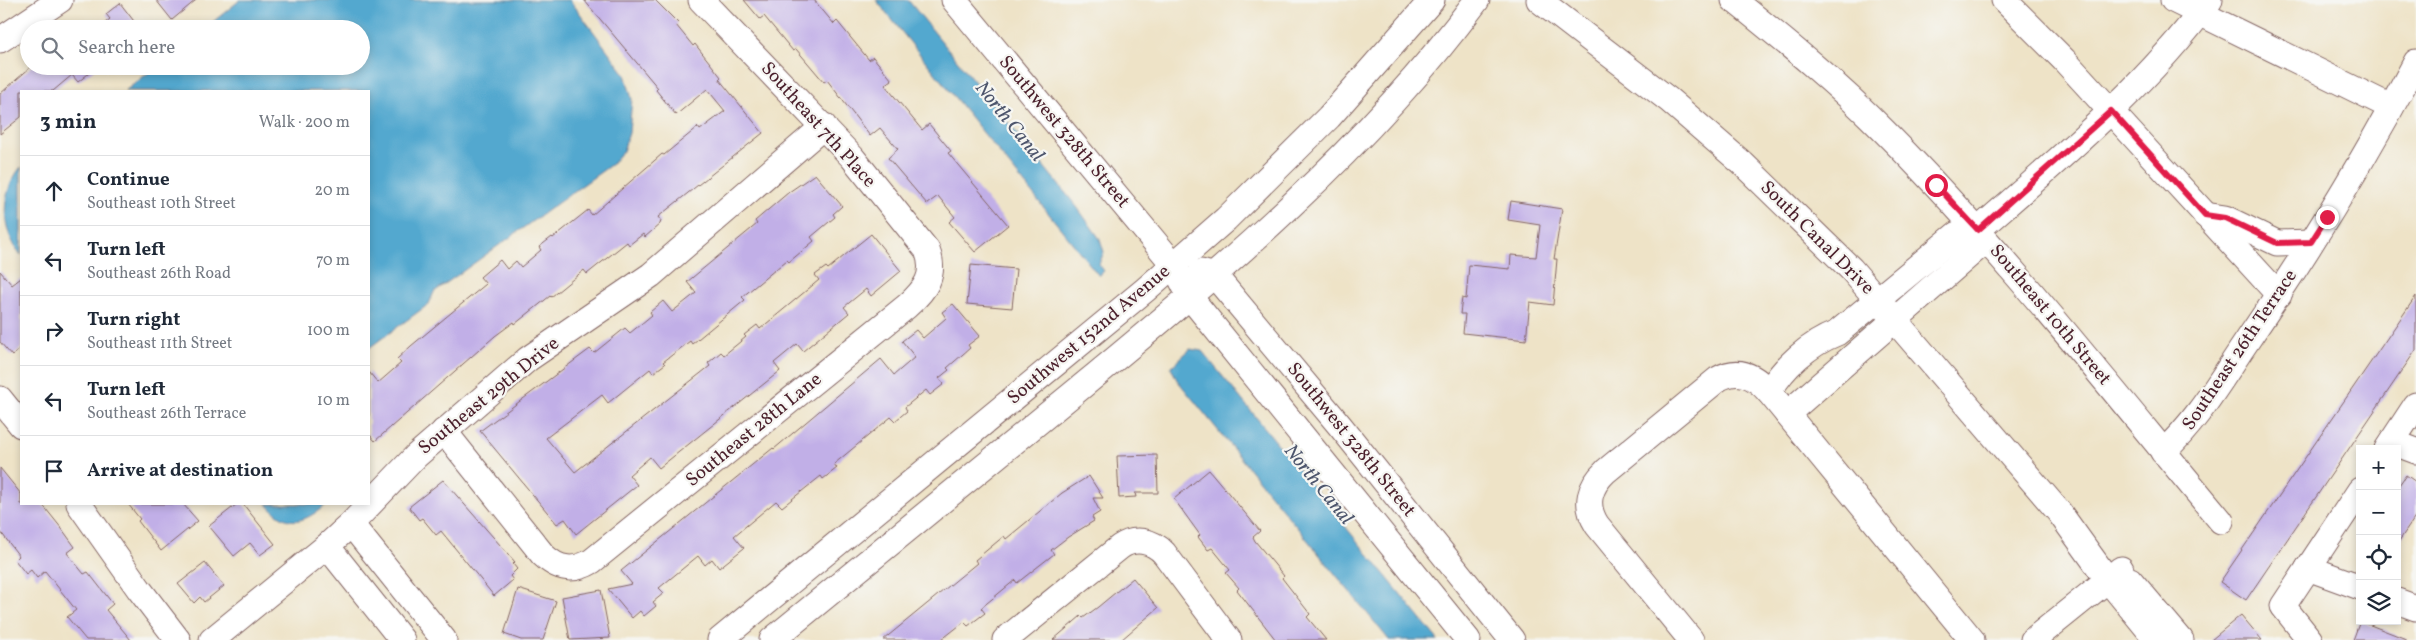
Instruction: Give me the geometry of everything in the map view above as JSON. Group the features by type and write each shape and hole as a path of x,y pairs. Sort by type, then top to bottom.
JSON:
{"street":[{"path":"30,20 60,0"},
{"name":"Southeast 7th Place","path":"701,0 824,126 852,157 927,250 931,267 927,285"},
{"name":"Southwest 328th Street","path":"954,0 1174,264 1190,297 1468,640"},
{"name":"Southwest 152nd Avenue","path":"720,640 1174,264 1243,204 1352,93 1432,0"},
{"name":"Southwest 152nd Avenue","path":"772,640 1190,297 1264,233 1337,162 1408,83 1477,0"},
{"name":"South Canal Drive","path":"1539,0 1669,100 1742,163 1826,244 1878,299 2114,575 2181,640"},
{"name":"Southeast 10th Street","path":"1734,0 1809,62 1884,130 1978,230 2221,521"},
{"path":"2004,0 2054,49 2279,295"},
{"path":"2174,0 2206,6 2391,107"},
{"path":"1769,392 1780,374 1820,340 1837,333 1957,234 1978,230 2111,111 2149,72 2206,6"},
{"path":"0,40 20,27"},
{"name":"Southeast 26th Terrace","path":"2164,452 2185,432 2279,295 2416,62"},
{"name":"Southeast 29th Drive","path":"370,504 416,456 528,359 652,275 824,126"},
{"path":"2205,215 2225,218 2277,243 2311,242"},
{"path":"1788,414 1976,248 1978,230"},
{"path":"1934,253 1950,272"},
{"path":"1174,264 1215,276"},
{"name":"Southwest 328th Street","path":"1215,276 1353,442 1512,640"},
{"name":"Southeast 28th Lane","path":"444,431 543,555 556,565 577,569 592,561 899,313 927,285"},
{"path":"1691,640 1597,525 1590,510 1590,492 1599,477 1606,471 1723,377 1736,373 1748,375 1760,382 1769,392 1972,640"},
{"path":"0,399 20,424"},
{"path":"2389,445 2416,405"},
{"path":"2401,448 2416,451"},
{"path":"2310,640 2282,606 2356,496"},
{"path":"80,505 138,589 178,640"},
{"name":"Southeast 29th Drive","path":"212,640 326,546 369,505"},
{"path":"351,524 444,640"},
{"path":"1005,640 1120,547 1126,543 1140,541 1156,546 1164,553 1229,640"},
{"path":"326,546 402,640"},
{"path":"2308,568 2356,586"},
{"path":"2033,640 2114,575"},
{"name":"South Canal Drive","path":"2114,575 2157,640"},
{"path":"2401,602 2416,608"}],"water":[{"path":"240,0 570,0 625,74 632,99 629,133 623,151 612,164 434,292 429,304 370,347 370,90 126,90 145,75 370,75 370,20 215,20"},
{"name":"North Canal","path":"876,0 908,0 1077,207 1100,239 1104,252 1099,264 1104,271 1099,276"},
{"path":"20,168 20,254 9,234 5,211 6,199 14,177"},
{"name":"North Canal","path":"1190,349 1202,351 1438,640 1389,640 1177,380 1171,367"},
{"path":"268,505 326,505 311,516 296,520 289,520 275,512"}],"building":[{"path":"156,0 196,0 172,20"},
{"path":"584,0 655,0 678,23 676,25 693,46 695,44 721,77 719,79 763,133 658,217 661,221 660,224 645,237 643,234 629,245 627,242 587,274 584,270 515,324 514,322 495,336 375,441 370,435 370,373 378,383 401,363 397,359 486,284 480,277 500,260 507,269 516,261 521,267 541,250 539,247 552,237 588,210 592,215 662,154 664,155 698,127 700,130 725,111 707,89 676,115 656,90 658,88"},
{"path":"744,0 814,0 834,24 837,21 869,60 873,57 892,80 885,85 922,130 929,124 951,151 948,153 1008,225 975,252 949,222 955,217 938,196 927,204 888,158 898,149 880,128 870,136 827,80 824,82 796,49 793,51 764,16 760,19"},
{"path":"120,3 133,20 109,20 110,19 106,14"},
{"path":"22,75 72,75 54,90 20,90 20,118 0,134 0,94"},
{"path":"72,75 87,75 78,82"},
{"path":"815,174 842,206 833,214 835,217 811,237 814,241 789,262 787,260 742,297 745,300 692,344 690,341 663,362 665,364 653,373 650,369 608,403 602,395 546,438 575,472 710,366 708,363 721,352 724,355 757,325 760,329 819,280 815,275 826,267 828,269 871,234 901,271 871,296 866,289 844,307 849,313 803,351 797,344 774,363 780,371 659,468 650,457 629,475 637,485 576,534 565,519 557,524 480,431 590,349 594,353 625,328 630,333 652,315 650,312 663,301 672,312 696,293 687,282 757,224 755,221 789,192"},
{"path":"1511,201 1562,209 1554,259 1557,259 1553,305 1530,302 1526,340 1463,333 1465,314 1460,314 1462,298 1466,299 1469,265 1510,269 1511,255 1536,257 1540,225 1508,220"},
{"path":"971,265 1016,269 1012,308 967,304"},
{"path":"0,271 12,285 20,279 20,349 12,356 0,342"},
{"path":"2416,296 2416,350 2246,600 2220,582"},
{"path":"953,304 980,336 968,345 970,348 947,368 949,370 939,378 944,384 930,395 926,390 905,407 907,411 895,421 891,417 834,464 837,468 823,479 821,476 782,507 776,501 734,536 744,548 719,568 712,559 705,565 698,556 659,588 664,593 653,602 656,606 644,616 640,611 632,618 608,589 632,584 621,571 774,449 881,359 894,375 915,357 902,341 916,330 923,338 946,318 942,312"},
{"path":"1157,455 1158,493 1135,493 1136,497 1119,498 1117,456"},
{"path":"0,468 20,493 20,505 43,505 62,529 75,547 67,553 84,574 88,572 113,604 106,610 131,640 86,640 67,617 76,610 45,571 37,578 31,570 26,574 15,560 19,556 0,531"},
{"path":"1209,470 1260,531 1253,537 1255,541 1284,576 1282,578 1310,614 1307,617 1326,640 1276,640 1237,590 1239,588 1226,573 1230,570 1212,548 1208,550 1198,537 1200,535 1174,499"},
{"path":"2406,475 2416,482 2416,516 2401,538 2401,490 2401,482"},
{"path":"1089,476 1103,498 1093,498 1100,512 1092,517 1094,521 1051,550 1054,554 1017,583 1015,580 981,608 985,613 968,626 964,622 941,640 883,640 977,563 975,560 1004,536 1006,539 1062,493"},
{"path":"443,480 515,562 513,564 517,569 510,576 513,580 494,596 441,531 436,535 422,518 419,520 409,507"},
{"path":"129,505 184,505 198,521 161,551 138,521 140,519"},
{"path":"236,505 244,505 275,544 260,555 250,543 234,556 209,526"},
{"path":"205,563 224,586 204,602 200,597 194,603 178,584"},
{"path":"1133,578 1158,608 1121,640 1053,640 1081,616 1083,618"},
{"path":"518,589 556,601 543,640 521,640 504,634"},
{"path":"601,590 610,638 570,640 562,597"},
{"path":"2241,615 2262,640 2211,640"},
{"path":"2359,625 2370,625 2406,639 2406,640 2353,640"}],"route":[{"path":"1936,185 1978,230 2111,111 2205,215 2225,218 2269,240 2283,244 2311,242 2327,217"}]}
